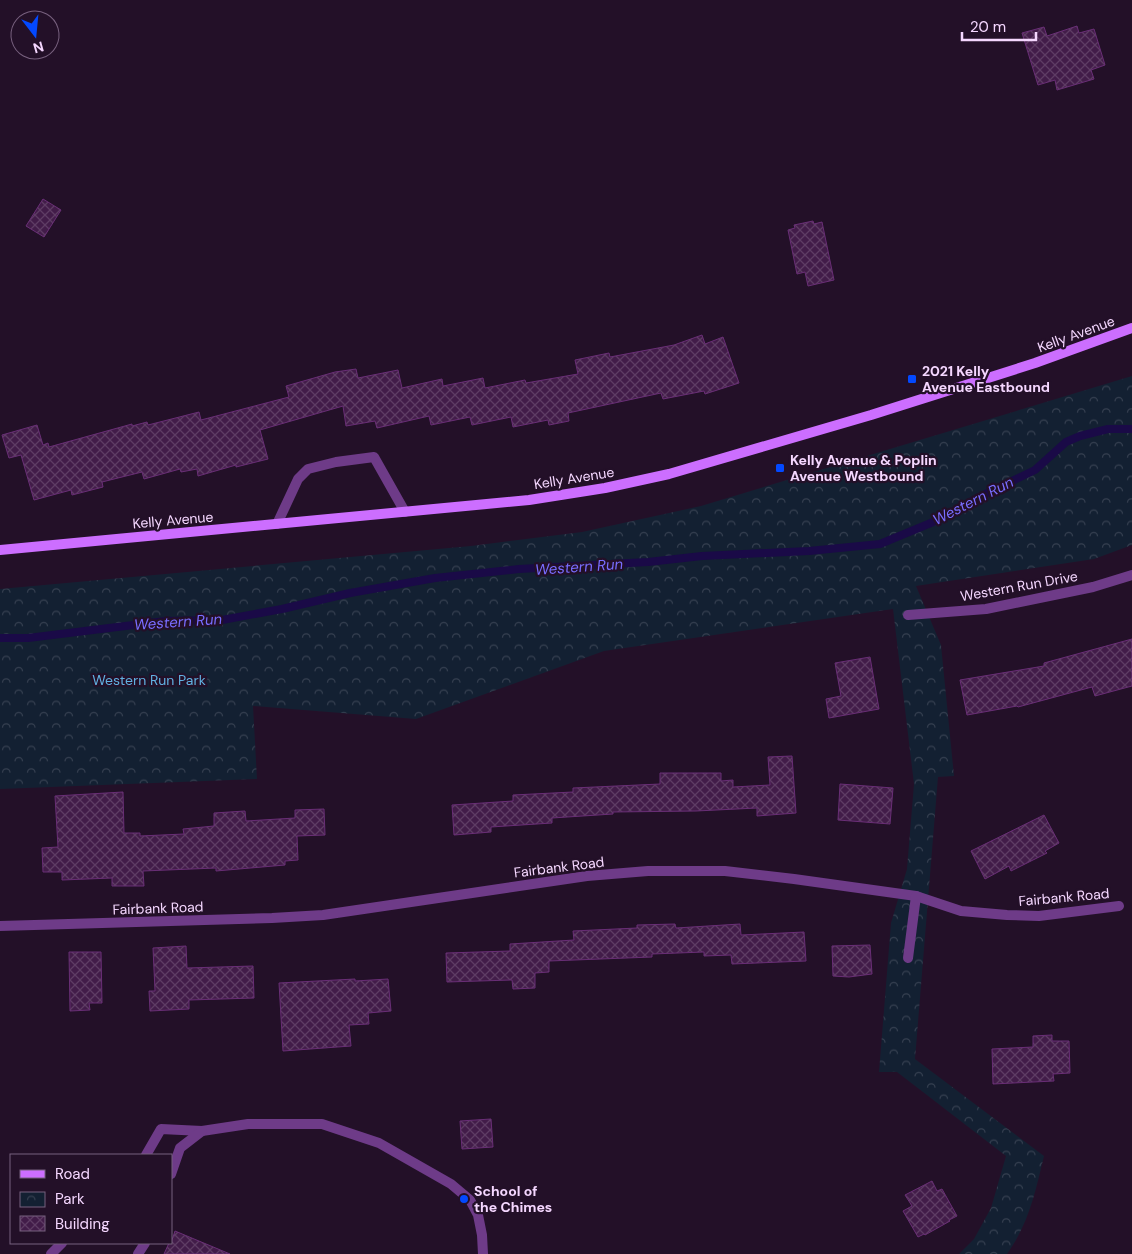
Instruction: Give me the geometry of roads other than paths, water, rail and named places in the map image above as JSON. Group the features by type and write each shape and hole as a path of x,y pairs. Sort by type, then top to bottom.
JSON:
{"main road":[{"name":"Kelly Avenue","path":"0,550 529,500 605,488 669,474 872,415 1035,363 1132,328"}],"street":[{"path":"277,524 298,479 308,469 336,462 374,457 405,512"},
{"name":"Western Run Drive","path":"908,615 986,609 1094,588 1132,575"},
{"name":"Fairbank Road","path":"0,926 262,919 323,915 587,876 648,871 725,871 916,896 961,911 1006,915 1039,916 1119,906"},
{"path":"908,958 916,896"},
{"path":"147,1154 161,1129 202,1131 248,1124 322,1124 379,1143 451,1184 470,1200 478,1215 483,1254"},
{"path":"172,1171 180,1148 202,1131"},
{"path":"51,1254 61,1244"}],"waterway":[{"name":"Western Run","path":"0,638 28,638 166,621 222,620 282,609 350,593 435,578 519,569 648,562 702,556 809,551 880,544 938,520 979,497 1035,470 1066,442 1080,436 1108,429 1132,429"}],"place":[{"name":"2021 Kelly Avenue Eastbound","path":"912,379"},
{"name":"Kelly Avenue & Poplin Avenue Westbound","path":"780,468"},
{"name":"School of the Chimes","path":"464,1199"}],"park label":[{"name":"Western Run Park","path":"149,680"}]}
